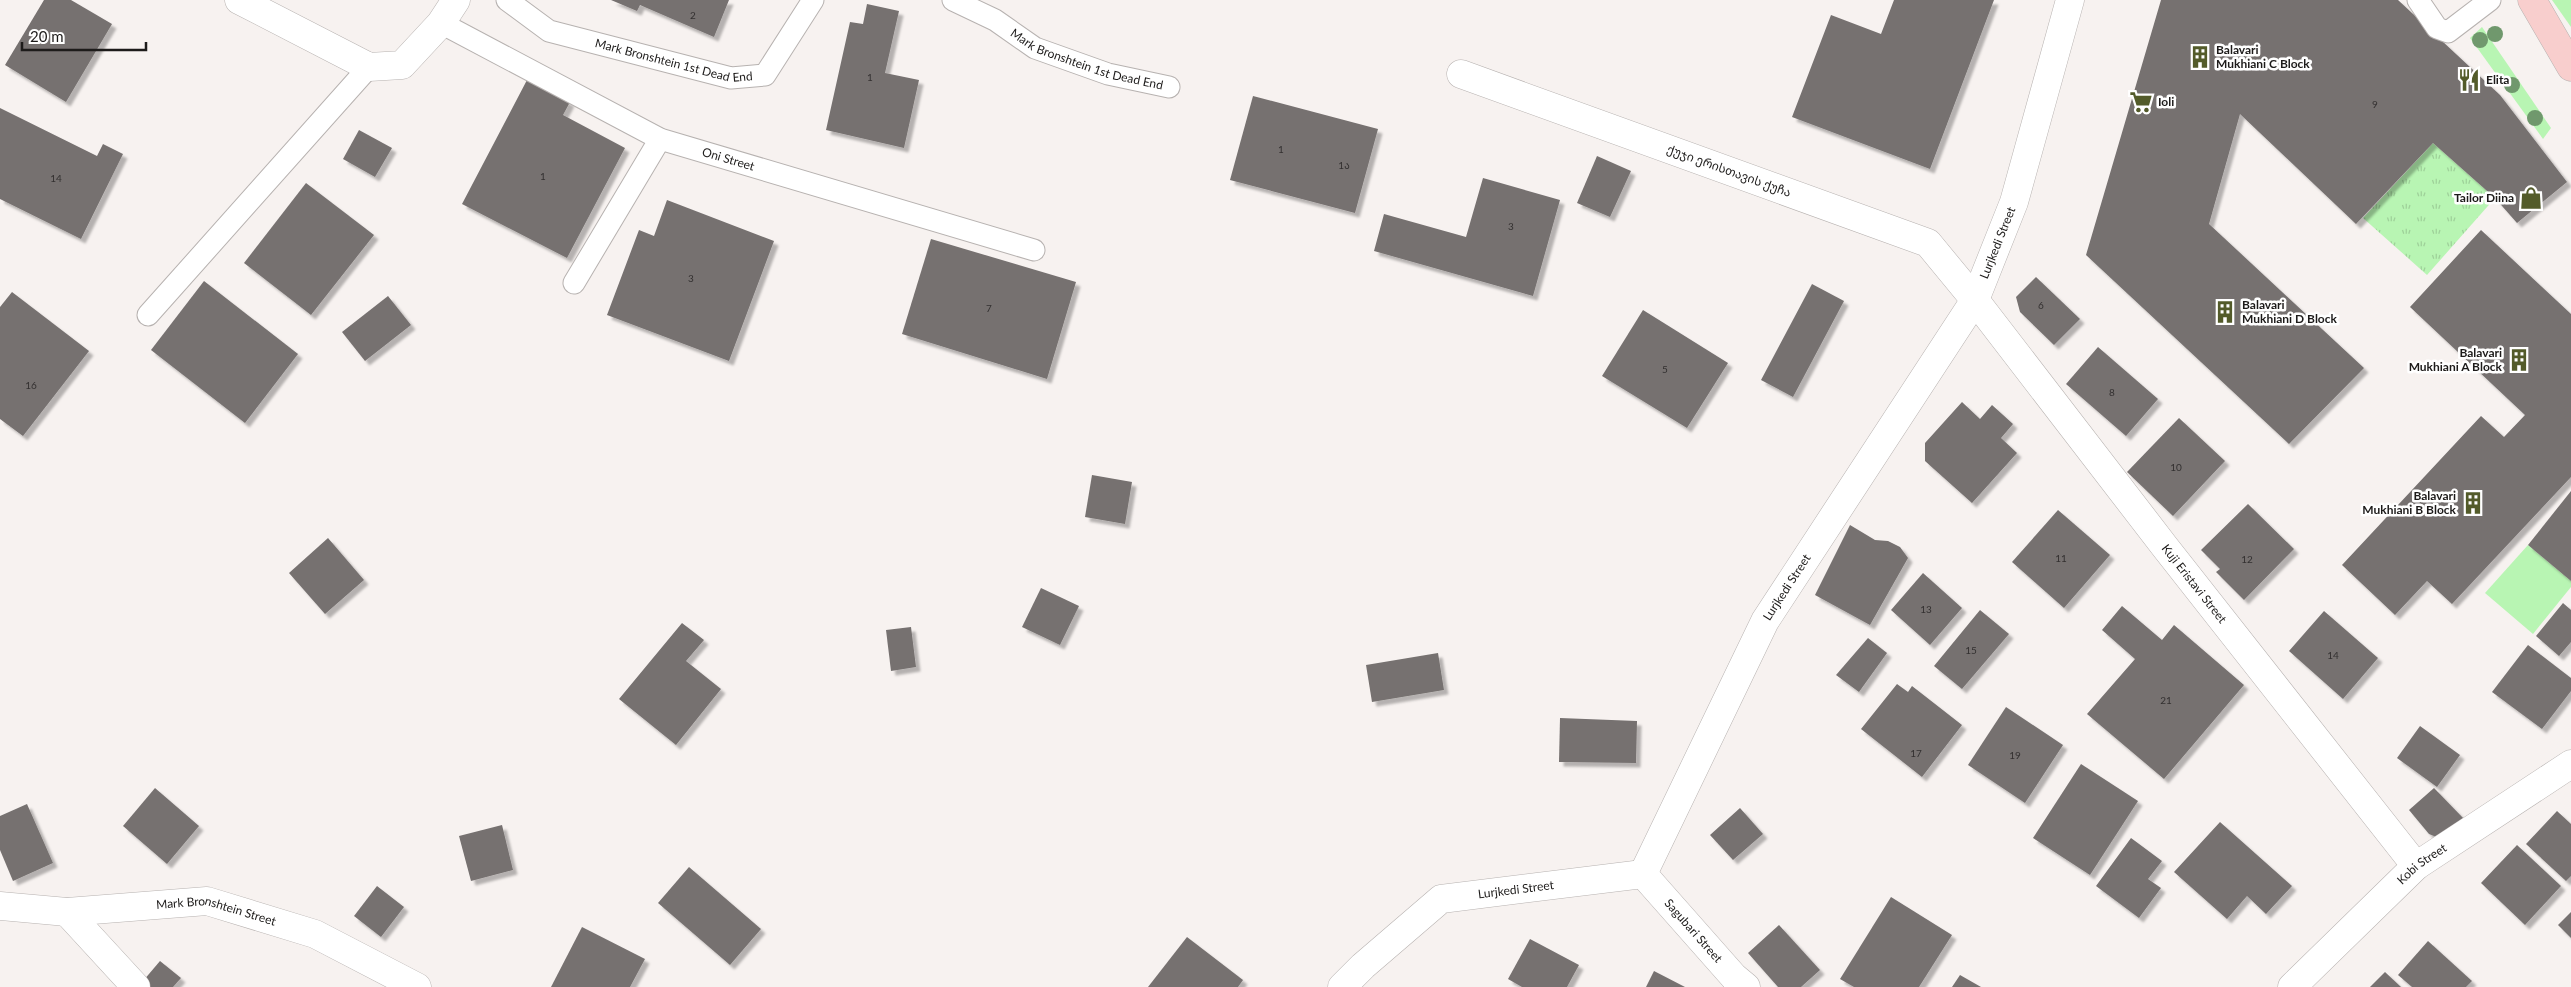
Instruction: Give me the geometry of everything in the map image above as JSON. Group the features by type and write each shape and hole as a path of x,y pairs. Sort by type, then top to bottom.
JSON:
{"main road":[{"path":"2532,0 2571,67"}],"street":[{"path":"239,0 370,67 402,65 441,23 456,0"},
{"name":"Lurjkedi Street","path":"1342,987 1363,966 1441,898 1643,874 1765,621 1975,300 2014,202 2070,0"},
{"name":"ქუჯი ერისთავის ქუჩა","path":"1461,74 1928,243 1975,300"},
{"name":"Kuji Eristavi Street","path":"1975,300 2165,547 2416,866"},
{"name":"Kobi Street","path":"2292,987 2416,866 2571,764"},
{"name":"Sagubari Street","path":"1643,874 1734,977 1746,987"},
{"name":"Mark Bronshtein Street","path":"0,906 67,912 207,901 315,934 417,987"},
{"path":"67,912 136,987"}],"lane":[{"name":"Mark Bronshtein 1st Dead End","path":"507,0 549,31 731,78 764,75 813,0"},
{"name":"Mark Bronshtein 1st Dead End","path":"953,0 995,20 1035,48 1108,74 1169,87"},
{"path":"2418,0 2437,28 2448,32 2490,0"},
{"name":"Oni Street","path":"441,23 660,139 1034,250"},
{"path":"148,315 370,67"},
{"path":"574,283 660,139"}],"green space":[{"path":"2552,0 2571,0 2571,27"},
{"path":"2482,27 2551,128 2543,139 2470,38"},
{"path":"2433,143 2495,198 2427,275 2363,218"},
{"path":"2528,545 2571,581 2571,587 2533,634 2485,593"}],"building":[{"path":"44,0 71,0 112,24 66,102 5,65"},
{"path":"611,0 729,0 714,37 640,5 637,11"},
{"path":"1894,0 1994,0 1930,169 1792,117 1831,15 1881,34"},
{"path":"2161,0 2398,0 2500,95 2567,182 2517,223 2495,198 2433,143 2356,224 2240,114 2209,224 2364,368 2289,444 2086,255"},
{"path":"867,4 899,11 885,73 919,80 904,148 826,130 850,22 863,24"},
{"path":"527,80 570,102 563,115 625,148 567,258 462,204"},
{"path":"1253,96 1378,129 1355,213 1230,180"},
{"path":"0,108 97,156 103,144 123,154 81,239 0,199"},
{"path":"359,130 392,148 375,177 343,159"},
{"path":"1597,156 1631,171 1610,217 1577,203"},
{"path":"1483,178 1560,200 1533,296 1374,251 1384,214 1466,237"},
{"path":"306,183 374,235 311,315 244,263"},
{"path":"667,200 774,241 729,361 607,315 639,230 654,236"},
{"path":"2481,230 2571,314 2571,477 2452,604 2427,581 2395,615 2342,565 2481,416 2504,437 2525,415 2410,307"},
{"path":"931,239 1076,282 1047,379 902,334"},
{"path":"2036,277 2080,319 2054,345 2020,312 2016,297"},
{"path":"204,281 298,354 245,423 151,350"},
{"path":"1812,284 1844,301 1793,397 1761,380"},
{"path":"12,292 89,351 23,436 0,419 0,307"},
{"path":"388,296 411,325 365,361 342,332"},
{"path":"1643,310 1728,363 1687,428 1602,376"},
{"path":"2098,347 2158,399 2126,436 2066,384"},
{"path":"1962,402 1980,419 1992,405 2013,424 2001,438 2017,453 1972,503 1925,461 1925,443"},
{"path":"2179,418 2225,461 2173,516 2127,472"},
{"path":"1092,475 1132,482 1125,524 1085,517"},
{"path":"2571,491 2571,581 2528,545"},
{"path":"2248,504 2294,549 2244,600 2216,572 2220,569 2201,550"},
{"path":"2058,510 2110,555 2064,608 2012,562"},
{"path":"1850,525 1875,540 1888,541 1900,547 1908,558 1870,625 1815,595"},
{"path":"328,538 364,580 325,614 289,573"},
{"path":"1923,573 1962,608 1930,645 1891,610"},
{"path":"1041,588 1079,606 1060,645 1022,627"},
{"path":"2563,603 2571,610 2571,642 2559,656 2536,636"},
{"path":"2122,606 2162,640 2174,625 2244,685 2164,779 2087,714 2135,659 2102,630"},
{"path":"1980,610 2009,634 1962,689 1934,666"},
{"path":"2324,611 2378,658 2343,699 2289,651"},
{"path":"682,623 704,640 686,661 721,689 676,745 619,699"},
{"path":"911,627 916,667 891,671 886,630"},
{"path":"1868,638 1887,653 1859,692 1836,675"},
{"path":"2528,645 2571,678 2571,691 2542,729 2492,692"},
{"path":"1438,653 1444,690 1372,702 1366,665"},
{"path":"1897,684 1908,692 1912,686 1962,725 1922,777 1861,729"},
{"path":"2006,707 2063,745 2025,803 1968,765"},
{"path":"1560,718 1637,721 1636,763 1559,762"},
{"path":"2420,726 2460,755 2437,787 2397,758"},
{"path":"2081,764 2138,801 2090,875 2033,838"},
{"path":"155,788 199,826 167,864 123,826"},
{"path":"2434,788 2465,820 2439,838 2429,834 2409,810"},
{"path":"27,804 53,863 13,881 0,850 0,816"},
{"path":"1740,808 1763,834 1733,860 1710,835"},
{"path":"2557,811 2571,824 2571,876 2566,881 2526,844"},
{"path":"2220,822 2292,886 2266,914 2247,896 2227,919 2174,872"},
{"path":"502,825 513,870 471,881 459,836"},
{"path":"2131,838 2162,861 2148,879 2161,888 2139,918 2096,886"},
{"path":"2517,845 2561,886 2525,925 2481,883"},
{"path":"689,867 761,929 730,965 658,903"},
{"path":"377,886 404,907 381,937 354,916"},
{"path":"1891,897 1952,935 1919,987 1854,987 1840,979"},
{"path":"2571,912 2571,938 2558,925"},
{"path":"1779,925 1820,970 1801,987 1778,987 1748,953"},
{"path":"582,927 645,959 630,987 551,987"},
{"path":"1187,937 1243,980 1238,987 1148,987"},
{"path":"1530,939 1579,965 1567,987 1522,987 1508,979"},
{"path":"2428,941 2472,981 2466,987 2412,987 2398,975"},
{"path":"160,961 181,978 173,987 149,987 143,981"},
{"path":"1654,971 1685,987 1646,987"},
{"path":"2385,972 2401,987 2370,987"},
{"path":"1960,975 1981,987 1952,987"}],"place":[{"name":"Balavari Mukhiani C Block","path":"2200,57"},
{"name":"Elita","path":"2469,80"},
{"name":"Ioli","path":"2141,102"},
{"name":"Tailor Diina","path":"2531,198"},
{"name":"Balavari Mukhiani D Block","path":"2225,312"},
{"name":"Balavari Mukhiani A Block","path":"2519,360"},
{"name":"Balavari Mukhiani B Block","path":"2473,503"}]}
